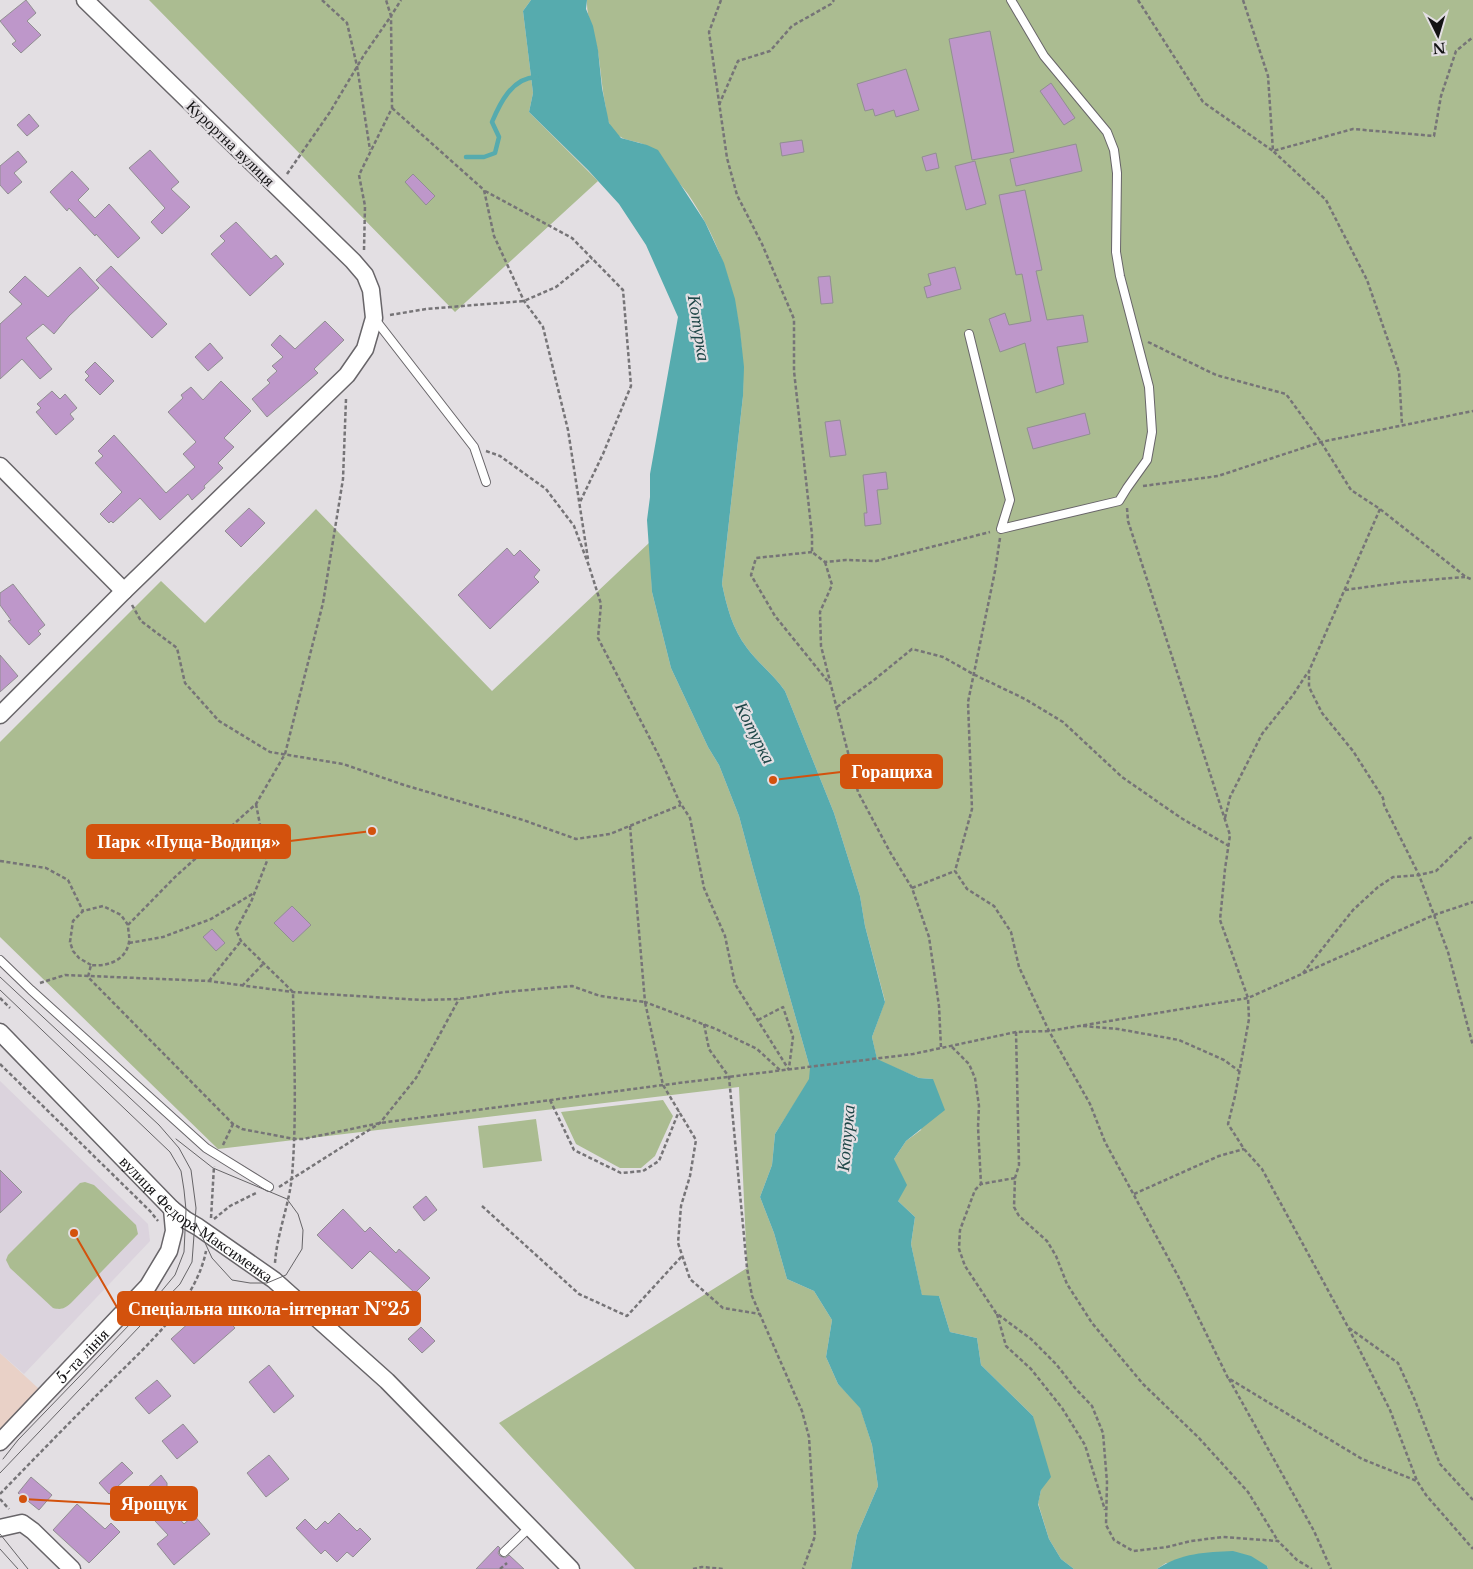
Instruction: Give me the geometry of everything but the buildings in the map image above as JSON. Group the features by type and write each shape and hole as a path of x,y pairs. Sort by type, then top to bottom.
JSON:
{"street":[{"name":"Курортна вулиця","path":"85,0 353,261 368,283"},
{"path":"0,715 124,591 346,375 365,349 374,318 368,283"},
{"path":"0,466 124,591"},
{"name":"вулиця Федора Максименка","path":"0,1032 172,1209 274,1280 387,1381 571,1569"},
{"name":"5-та лінія","path":"0,1442 148,1286 169,1251 174,1231 172,1209"},
{"path":"0,1528 22,1523 34,1531 72,1569"}],"lane":[{"path":"1001,529 1119,502 1147,460 1152,432 1149,388 1120,276 1116,252 1117,173 1114,150 1107,132 1044,56 1011,0"},
{"path":"374,318 474,447 486,482"},
{"path":"968,334 1010,500 1001,529"},
{"path":"0,960 206,1148 269,1187"},
{"path":"504,1552 530,1527"}],"path":[{"path":"322,0 347,23 357,66 370,152"},
{"path":"368,283 364,249 365,206 359,175 392,108 391,16 386,0"},
{"path":"277,188 330,112 357,66 401,0"},
{"path":"721,0 709,32 727,158 737,195 762,244 794,318 794,370 812,535 812,552"},
{"path":"719,107 738,61 770,51 792,26 831,4 834,0"},
{"path":"1138,0 1203,102 1273,152 1326,200 1367,280 1399,372 1402,426"},
{"path":"1243,0 1268,76 1273,152"},
{"path":"1273,152 1354,130 1434,136 1441,96 1456,51 1473,37"},
{"path":"392,108 484,190 572,238 623,290 631,386 603,454 580,503"},
{"path":"484,190 494,236 524,301 544,327 568,430 590,566"},
{"path":"374,318 426,309 524,301 556,287 592,258"},
{"path":"1135,335 1216,375 1286,394 1321,442 1351,490 1380,509 1466,577 1473,580"},
{"path":"128,925 175,877 256,804 285,754 323,603 341,488 346,375"},
{"path":"1162,483 1218,476 1321,442 1473,411"},
{"path":"474,447 500,456 546,489 574,526 590,566 601,604 598,638 628,693 690,818 704,888 725,936 735,984 789,1070"},
{"path":"1127,488 1128,521 1230,835 1220,920 1248,998 1249,1019 1228,1124 1244,1150 1262,1169 1348,1327 1390,1410 1417,1480 1426,1495 1473,1549"},
{"path":"1225,819 1230,797 1262,734 1293,695 1309,671 1380,509"},
{"path":"826,562 876,560 1001,529 968,702 972,809 955,871 967,889 994,906 1011,932 1019,967 1049,1031 1090,1104 1105,1142 1178,1276 1228,1378 1314,1531 1331,1569"},
{"path":"832,686 775,616 751,575 756,558 812,552 826,562 832,585 820,612 821,646 838,707 858,792 890,852 912,888 929,937 939,1006 941,1048"},
{"path":"1345,590 1403,582 1466,577"},
{"path":"124,591 141,620 177,648 185,683 219,721 270,752 343,764 404,785 523,820 576,839 610,834 682,805"},
{"path":"838,707 912,650 943,657 1024,699 1063,722 1122,776 1182,818 1228,846"},
{"path":"1309,671 1309,687 1322,713 1353,751 1383,798 1384,805 1419,875 1448,952 1473,1046"},
{"path":"256,804 267,862 255,893 236,930 241,941 293,992 294,1140 292,1179 276,1246 274,1280"},
{"path":"630,826 645,1002 663,1085 696,1140 690,1176 681,1206 678,1243 690,1279 724,1308 760,1314"},
{"path":"1303,973 1353,910 1378,887 1393,877 1419,875 1436,871 1473,837"},
{"path":"0,861 46,868 68,880 83,910"},
{"path":"912,888 955,871"},
{"path":"129,943 163,937 211,919 255,893"},
{"path":"88,977 233,1124 242,1129 294,1140 380,1123 914,1054 1016,1032 1049,1031 1248,998 1434,915 1473,902"},
{"path":"104,906 121,915 128,925 129,943 123,955 112,964 90,965 79,958 73,951 70,942 73,921 83,910 104,906"},
{"path":"209,981 241,941"},
{"path":"242,986 264,963"},
{"path":"88,977 90,965"},
{"path":"31,990 36,985 65,974 88,977 209,981 293,992 422,1000 459,1000 505,992 572,986 600,996 645,1002 704,1024 757,1049 781,1071"},
{"path":"0,998 10,1008"},
{"path":"233,1124 213,1168 211,1221 230,1206 269,1187 278,1187 292,1179 380,1123 416,1078 459,1000"},
{"path":"758,1020 783,1007 793,1037 789,1070"},
{"path":"704,1024 709,1049 729,1077 747,1268 752,1296 802,1412 809,1438 812,1458 811,1484 815,1509 815,1536 803,1569"},
{"path":"1079,1026 1118,1029 1179,1040 1224,1060 1239,1072"},
{"path":"1016,1032 1019,1165 1015,1178 1014,1207 1019,1216 1047,1241 1056,1256 1067,1284 1092,1323 1142,1384 1198,1437 1248,1492 1278,1541 1297,1560 1312,1569"},
{"path":"951,1046 969,1064 975,1078 980,1106 978,1127 981,1184"},
{"path":"0,1064 150,1211 158,1222"},
{"path":"550,1100 574,1150 621,1173 643,1171 659,1161 679,1111"},
{"path":"1134,1194 1220,1156 1244,1150"},
{"path":"1015,1178 981,1184 975,1190 960,1230 960,1249 965,1266 996,1313 1006,1346 1031,1369 1062,1408 1085,1444 1106,1514"},
{"path":"482,1206 579,1294 627,1316 682,1256"},
{"path":"0,1494 160,1331 187,1297 196,1280 204,1259 209,1234"},
{"path":"996,1313 1031,1339 1056,1364 1092,1406 1103,1433 1107,1482 1106,1525 1114,1540 1133,1551 1224,1536 1278,1541"},
{"path":"1348,1327 1398,1363 1440,1464 1473,1500"},
{"path":"1228,1378 1362,1459 1417,1480"},
{"path":"693,1569 702,1567 723,1569"}],"shaded area":[{"path":"0,1081 148,1224 150,1241 24,1374 0,1353"},
{"path":"0,1353 39,1389 0,1429"}],"green space":[{"path":"149,0 531,0 523,11 533,93 529,112 598,181 455,312"},
{"path":"587,0 1473,0 1473,1569 1268,1569 1267,1566 1166,1563 1157,1569 1074,1569 1061,1559 1049,1539 1038,1503 1041,1490 1033,1416 981,1365 977,1338 950,1332 939,1296 922,1296 911,1244 915,1217 898,1201 894,1159 906,1141 921,1130 933,1079 919,1078 877,1060 872,1037 885,1001 865,926 860,896 834,813 785,691 742,640 734,625 726,601 722,584 743,396 741,342 732,290 714,241 688,194 651,150 641,143 618,135 609,123 606,114 598,52 588,13"},
{"path":"316,509 492,691 650,542 652,592 671,668 708,747 719,765 739,816 810,1068 810,1079 775,1134 772,1165 760,1197 774,1233 787,1279 814,1291 832,1320 826,1357 838,1384 860,1407 872,1445 878,1486 857,1535 851,1569 635,1569 499,1423 747,1268 739,1087 218,1149 0,937 0,742 161,581 205,623"},
{"path":"663,1100 673,1116 655,1156 641,1168 620,1168 576,1144 561,1112"},
{"path":"536,1119 542,1161 483,1168 478,1126"},
{"path":"85,1182 94,1185 136,1225 138,1234 71,1303 66,1307 53,1308 10,1268 6,1260 8,1255 80,1183"}],"water":[{"name":"Котурка","path":"531,0 587,0 586,9 593,26 598,50 602,88 609,123 621,138 658,150 705,222 724,263 735,299 744,367 743,396 722,584 726,601 734,625 742,640 785,691 834,813 860,896 865,926 885,1002 872,1037 877,1059 919,1078 933,1079 945,1110 906,1141 894,1159 907,1185 898,1201 915,1217 911,1244 922,1295 939,1296 950,1332 977,1338 981,1365 1033,1416 1051,1477 1041,1490 1038,1504 1049,1539 1061,1559 1074,1569 851,1569 857,1535 878,1486 872,1445 860,1408 838,1384 826,1357 832,1320 814,1291 787,1279 774,1233 760,1197 772,1165 775,1134 809,1079 810,1068 739,816 719,765 708,747 671,668 652,592 647,520 650,474 678,317 646,245 619,204 588,170 529,112 533,93 523,11"},
{"path":"1233,1551 1251,1556 1267,1566 1268,1569 1157,1569 1184,1557 1203,1553"}],"waterway":[{"path":"466,157 484,157 495,153 499,137 492,122 499,107 508,93 520,82 536,77"}],"tram line":[{"path":"0,977 159,1125 179,1148 191,1170 196,1208 192,1262 180,1284 0,1473"},
{"path":"0,990 170,1152 181,1171 186,1210 184,1252 175,1275 160,1293 18,1440 3,1459"},
{"path":"176,1139 213,1168 287,1199 298,1214 303,1230 302,1249 286,1275 267,1283 232,1280 212,1258 196,1223"},
{"path":"0,1534 28,1569"},
{"path":"0,1549 18,1569"}],"place":[{"name":"Горащиха","path":"773,780"},
{"name":"Парк «Пуща-Водиця»","path":"372,831"},
{"name":"Спеціальна школа-інтернат №25","path":"74,1233"},
{"name":"Ярощук","path":"23,1499"}]}
